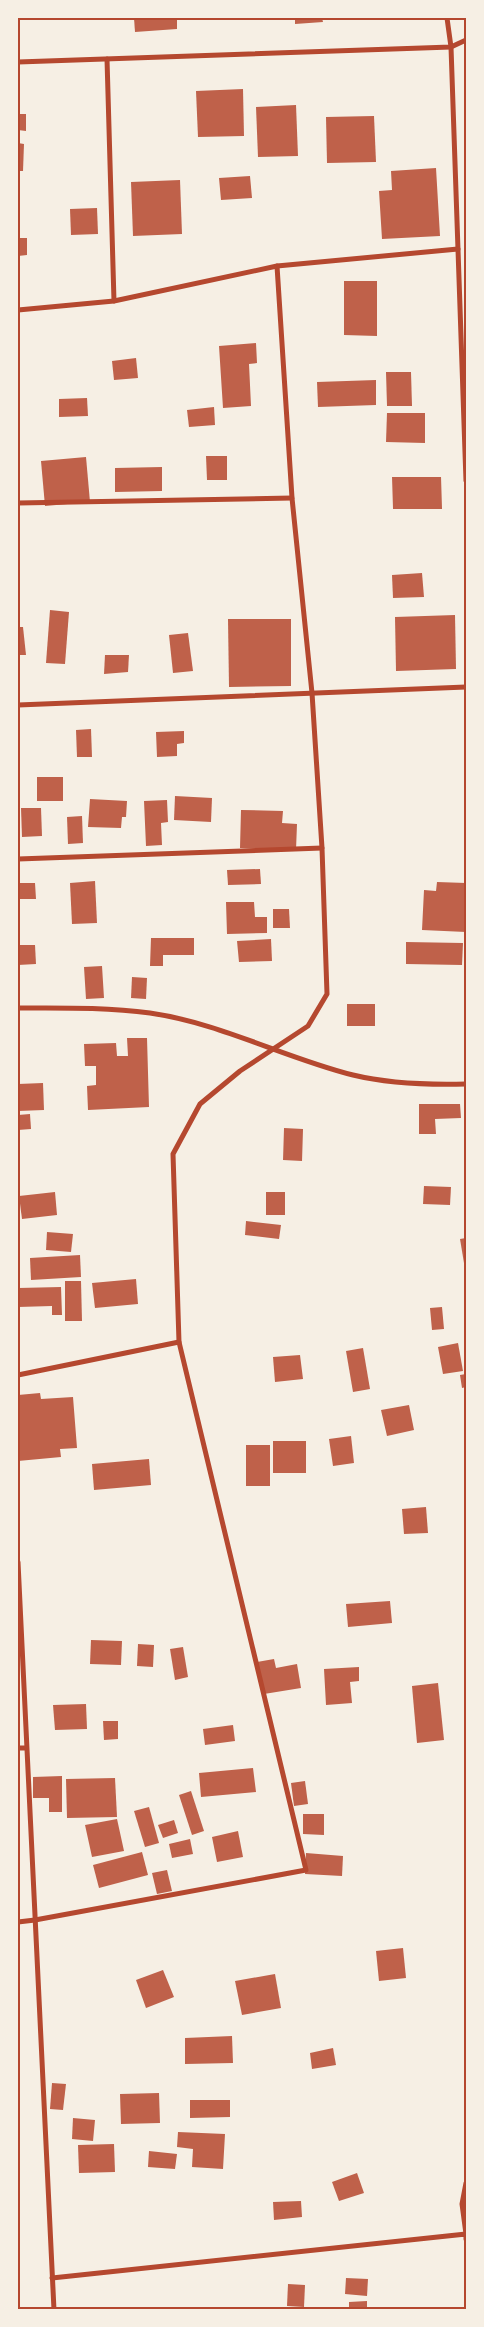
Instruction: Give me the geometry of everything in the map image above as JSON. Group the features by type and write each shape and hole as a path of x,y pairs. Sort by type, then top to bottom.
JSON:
{"street":[{"path":"446,18 451,46 458,302 466,481"},
{"path":"18,62 451,46 466,40"},
{"path":"107,59 114,301"},
{"path":"18,310 114,301 276,266 458,249"},
{"path":"18,1922 306,1870 178,1342 173,1154 200,1104 240,1071 308,1026 326,994 322,848 312,693 292,498 276,266"},
{"path":"458,302 466,303"},
{"path":"18,503 292,498"},
{"path":"18,705 466,687"},
{"path":"18,859 322,848"},
{"path":"18,1008 86,1009 150,1013 198,1024 354,1075 423,1085 466,1084"},
{"path":"18,1375 178,1342"},
{"path":"18,1562 54,2310"},
{"path":"18,1748 26,1748"},
{"path":"52,2278 466,2236 462,2204 466,2184"}],"building":[{"path":"134,18 177,18 177,29 135,32"},
{"path":"295,18 322,18 323,22 295,24"},
{"path":"243,89 244,136 198,137 196,91"},
{"path":"296,105 298,156 258,157 256,107"},
{"path":"18,114 26,114 26,131 18,130"},
{"path":"374,116 376,162 327,163 326,117"},
{"path":"18,143 24,144 23,171 18,171"},
{"path":"436,168 440,236 382,239 379,191 392,190 391,171"},
{"path":"250,176 252,198 221,200 219,178"},
{"path":"180,180 182,234 133,236 131,182"},
{"path":"97,208 98,234 71,235 70,209"},
{"path":"18,238 27,238 27,255 18,256"},
{"path":"344,281 377,281 377,336 344,335"},
{"path":"256,343 257,363 249,364 251,406 223,408 219,346"},
{"path":"136,358 138,378 114,380 112,361"},
{"path":"386,372 411,372 412,406 387,406"},
{"path":"376,380 376,405 318,407 317,382"},
{"path":"87,398 88,416 59,417 59,399"},
{"path":"214,407 215,425 189,427 187,410"},
{"path":"387,413 425,413 425,443 386,442"},
{"path":"206,456 227,456 227,480 207,480"},
{"path":"86,457 90,502 45,506 41,461"},
{"path":"162,467 162,491 115,492 115,468"},
{"path":"392,477 441,477 442,509 393,509"},
{"path":"422,573 424,597 393,598 392,575"},
{"path":"50,610 69,612 65,664 46,663"},
{"path":"455,615 456,669 396,671 395,617"},
{"path":"228,619 291,619 291,686 229,687"},
{"path":"18,627 23,627 26,655 18,655"},
{"path":"188,633 193,671 173,673 169,635"},
{"path":"105,655 129,655 128,672 104,674"},
{"path":"91,729 92,757 77,757 76,730"},
{"path":"184,731 184,743 177,744 177,756 157,757 156,732"},
{"path":"37,777 63,777 63,801 37,801"},
{"path":"175,796 212,798 211,822 174,820"},
{"path":"90,799 127,801 126,817 122,817 121,828 88,827"},
{"path":"167,800 168,822 161,823 162,845 146,846 144,801"},
{"path":"21,808 41,808 42,836 22,837"},
{"path":"241,810 283,811 282,823 297,824 296,850 240,848"},
{"path":"82,816 83,843 68,844 67,817"},
{"path":"260,869 261,884 228,885 227,870"},
{"path":"95,881 97,923 72,924 70,883"},
{"path":"437,882 466,883 466,932 422,930 424,890 436,891"},
{"path":"18,883 35,883 36,899 18,899"},
{"path":"226,902 254,902 255,917 267,917 267,933 227,934"},
{"path":"273,909 289,909 290,928 273,928"},
{"path":"151,938 194,938 194,955 163,955 163,966 150,966"},
{"path":"271,939 272,961 239,962 237,941"},
{"path":"406,942 463,943 462,965 406,964"},
{"path":"18,945 35,945 36,964 18,965"},
{"path":"102,966 104,998 86,999 84,967"},
{"path":"132,977 147,978 146,999 131,998"},
{"path":"347,1004 375,1004 375,1026 347,1026"},
{"path":"127,1038 147,1038 149,1107 88,1110 87,1086 96,1085 96,1066 85,1066 84,1044 116,1043 117,1056 128,1056"},
{"path":"43,1083 44,1110 18,1111 18,1084"},
{"path":"419,1104 460,1104 461,1118 435,1119 436,1134 419,1134"},
{"path":"30,1114 31,1129 18,1130 18,1115"},
{"path":"284,1128 303,1129 302,1161 283,1160"},
{"path":"424,1186 451,1187 450,1205 423,1204"},
{"path":"55,1192 57,1215 22,1219 19,1196"},
{"path":"266,1192 285,1192 285,1215 266,1215"},
{"path":"246,1221 281,1225 279,1239 245,1235"},
{"path":"47,1232 73,1234 71,1252 46,1250"},
{"path":"466,1238 466,1262 464,1263 460,1239"},
{"path":"80,1255 81,1277 31,1280 30,1258"},
{"path":"136,1279 138,1304 95,1308 92,1283"},
{"path":"65,1281 81,1281 82,1321 65,1321"},
{"path":"61,1287 62,1315 52,1315 52,1306 18,1307 18,1288"},
{"path":"442,1307 444,1329 432,1330 430,1308"},
{"path":"458,1343 463,1371 443,1374 438,1347"},
{"path":"363,1348 370,1389 353,1392 346,1351"},
{"path":"300,1355 303,1379 275,1382 273,1357"},
{"path":"466,1374 466,1387 462,1388 460,1375"},
{"path":"40,1393 41,1399 73,1397 77,1448 60,1449 61,1457 18,1461 18,1395"},
{"path":"409,1405 414,1430 387,1436 381,1410"},
{"path":"351,1436 354,1463 333,1466 329,1439"},
{"path":"273,1441 306,1441 306,1473 273,1473"},
{"path":"246,1445 270,1445 270,1486 246,1486"},
{"path":"149,1459 151,1485 94,1490 92,1464"},
{"path":"426,1507 428,1533 404,1534 402,1509"},
{"path":"390,1601 392,1623 348,1627 346,1604"},
{"path":"91,1640 122,1641 121,1665 90,1664"},
{"path":"138,1644 154,1645 153,1667 137,1666"},
{"path":"183,1647 188,1677 175,1680 170,1649"},
{"path":"274,1659 276,1668 297,1664 301,1688 264,1694 257,1662"},
{"path":"359,1667 359,1681 350,1682 352,1703 326,1705 324,1669"},
{"path":"438,1683 444,1740 417,1743 412,1686"},
{"path":"86,1704 87,1729 55,1730 53,1705"},
{"path":"103,1721 118,1721 118,1739 104,1740"},
{"path":"233,1725 235,1741 205,1745 203,1729"},
{"path":"253,1768 256,1792 201,1797 199,1773"},
{"path":"62,1776 62,1812 49,1812 49,1798 33,1798 33,1777"},
{"path":"115,1778 117,1817 67,1818 66,1779"},
{"path":"305,1781 308,1804 294,1806 291,1783"},
{"path":"191,1791 204,1831 192,1835 179,1795"},
{"path":"149,1807 159,1843 145,1847 134,1811"},
{"path":"303,1814 324,1814 324,1835 303,1834"},
{"path":"117,1819 124,1851 92,1857 85,1825"},
{"path":"174,1820 178,1833 163,1838 158,1825"},
{"path":"238,1831 243,1857 217,1862 212,1837"},
{"path":"190,1839 193,1854 172,1858 169,1844"},
{"path":"142,1852 148,1875 99,1888 93,1865"},
{"path":"306,1853 343,1856 342,1876 305,1874"},
{"path":"167,1870 172,1891 157,1894 152,1873"},
{"path":"403,1948 406,1978 379,1981 376,1951"},
{"path":"163,1970 174,1997 146,2008 136,1980"},
{"path":"275,1974 281,2008 242,2015 235,1981"},
{"path":"232,2036 233,2063 185,2064 185,2038"},
{"path":"333,2048 336,2065 312,2069 310,2053"},
{"path":"52,2083 66,2084 63,2110 50,2109"},
{"path":"159,2093 160,2123 121,2124 120,2094"},
{"path":"190,2100 230,2100 230,2117 190,2118"},
{"path":"73,2118 95,2120 93,2141 72,2139"},
{"path":"178,2132 225,2134 223,2169 192,2167 193,2149 177,2147"},
{"path":"114,2144 115,2172 79,2173 78,2145"},
{"path":"149,2151 177,2154 175,2169 148,2167"},
{"path":"357,2173 364,2193 339,2201 332,2182"},
{"path":"301,2201 302,2217 274,2220 273,2202"},
{"path":"346,2278 368,2279 367,2296 345,2294"},
{"path":"288,2284 305,2285 304,2307 287,2306"},
{"path":"367,2301 367,2310 349,2310 349,2302"}]}
